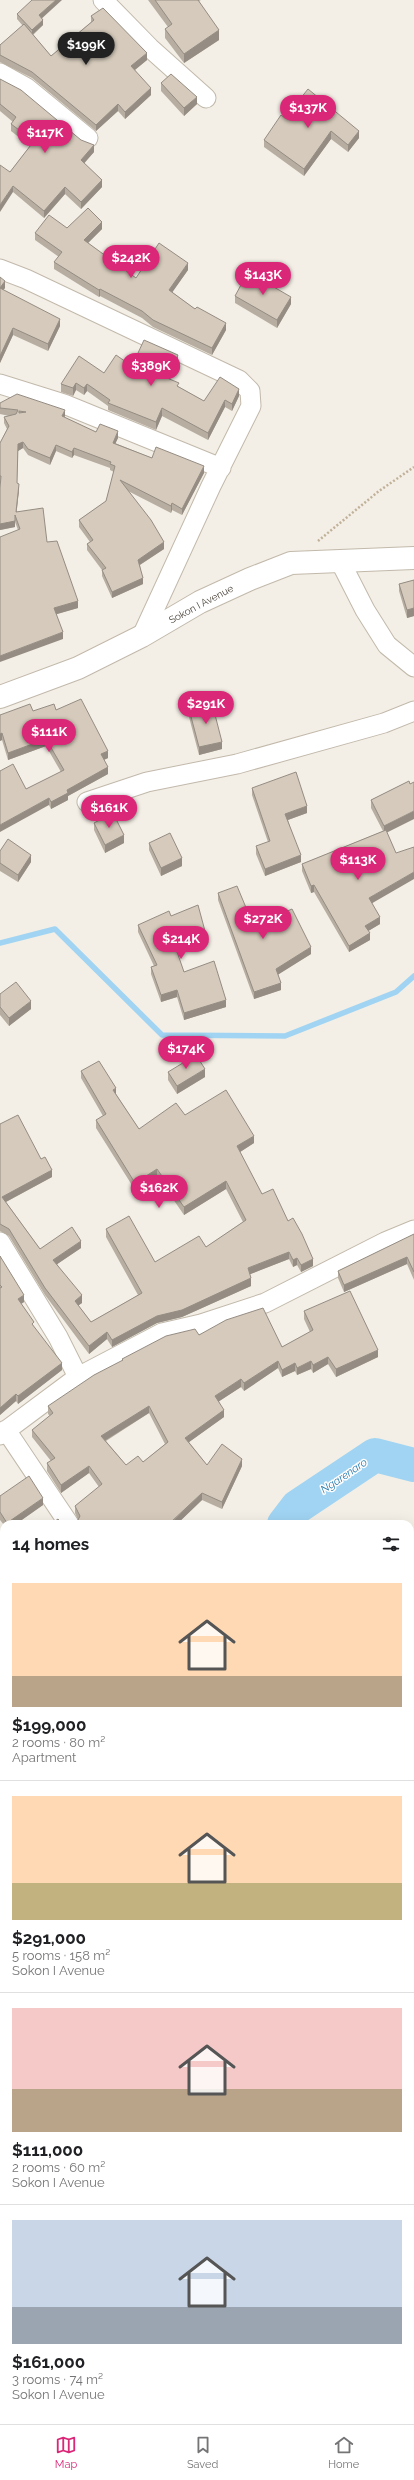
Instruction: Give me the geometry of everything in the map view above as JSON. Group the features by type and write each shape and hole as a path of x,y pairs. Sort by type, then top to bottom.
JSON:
{"street":[{"path":"103,0 150,48 206,98"},
{"path":"0,73 27,88 88,138"},
{"path":"0,269 26,279 239,380 250,391 251,406 142,636"},
{"path":"0,384 64,404 221,468"},
{"name":"Sokon I Avenue","path":"0,697 78,668 142,636 200,602 250,579 291,563 414,558"},
{"path":"340,561 365,610 387,645 414,667"},
{"path":"87,802 147,782 237,764 384,723 414,711"},
{"path":"66,1520 3,1432 78,1377 162,1333 201,1324 265,1303 386,1242 414,1230"},
{"path":"0,1242 58,1337 78,1377"}],"path":[{"path":"291,563 379,491 414,466"}],"building":[{"path":"32,0 56,0 39,15 43,20 32,30 17,14"},
{"path":"155,0 198,0 219,30 184,54 165,29 172,24"},
{"path":"103,8 147,53 131,66 151,88 125,112 118,104 96,125 32,72 0,55 0,45 24,24 51,56 94,20 91,16"},
{"path":"171,74 197,97 184,108 161,83"},
{"path":"0,79 21,90 81,140 94,145 81,160 102,180 81,202 65,187 44,211 13,186 0,205 0,165 10,172 34,141 11,124 16,117 0,104"},
{"path":"308,89 359,131 348,145 331,131 304,169 264,140 281,115 285,118"},
{"path":"88,208 102,222 84,240 136,278 159,243 188,263 169,290 195,309 197,307 226,323 212,348 153,320 142,311 100,289 99,290 54,262 62,252 35,233 49,215 67,228"},
{"path":"248,272 291,297 277,320 235,296"},
{"path":"0,277 5,281 0,288"},
{"path":"0,288 60,319 48,344 13,328 0,356"},
{"path":"144,340 178,355 167,378 179,383 177,386 204,401 220,377 239,389 232,404 225,400 208,433 162,408 156,422 108,403 110,400 87,384 84,388 76,383 73,388 61,384 79,356 104,373 116,355 132,366"},
{"path":"17,394 65,410 62,416 96,432 100,424 118,431 113,443 152,458 156,447 204,466 182,509 172,503 171,506 120,480 151,520 164,542 138,560 143,578 112,592 102,570 106,568 87,544 93,540 79,520 106,501 115,466 110,464 111,462 74,448 72,452 56,445 50,458 28,449 23,442 18,444 17,483 19,484 16,512 43,508 47,542 57,541 78,601 54,608 63,632 0,656 0,537 20,529 15,515 15,521 0,524 0,443 9,426 4,417 16,414 18,410 0,408 0,403"},
{"path":"414,580 414,608 407,610 399,584"},
{"path":"81,699 108,751 101,754 108,767 67,790 68,793 51,802 49,798 0,825 0,771 13,764 26,789 64,770 46,739 8,753 2,733 0,734 0,715 30,704 33,711 54,704 56,710"},
{"path":"212,703 222,742 199,747 189,709"},
{"path":"296,772 307,806 285,814 301,855 265,869 256,846 270,841 252,788"},
{"path":"409,781 410,784 414,782 414,811 384,826 371,800"},
{"path":"113,813 124,835 105,845 94,823"},
{"path":"386,830 396,853 414,847 414,872 369,898 380,917 365,926 370,933 349,946 314,885 311,886 302,864"},
{"path":"170,833 182,858 161,868 149,843"},
{"path":"8,839 31,855 18,875 0,863 0,851"},
{"path":"237,886 252,922 271,915 272,918 292,909 311,947 276,969 281,983 254,992 218,893"},
{"path":"198,905 205,931 174,943 184,972 214,961 226,1000 184,1013 177,990 161,995 151,967 157,965 138,925 169,911 171,916"},
{"path":"16,982 31,1001 9,1018 0,1007 0,994"},
{"path":"196,1055 205,1069 177,1086 168,1072"},
{"path":"99,1061 116,1088 113,1090 139,1129 176,1103 185,1115 226,1090 254,1136 237,1146 262,1194 273,1189 288,1221 293,1218 313,1259 301,1265 297,1258 293,1260 289,1252 248,1268 251,1278 182,1310 157,1316 112,1340 107,1332 89,1346 45,1288 9,1229 0,1224 0,1124 18,1115 41,1159 45,1157 52,1170 2,1197 40,1249 72,1227 81,1241 53,1260 82,1295 75,1301 91,1322 142,1293 106,1229 129,1216 155,1262 199,1236 206,1247 246,1220 226,1181 184,1207 157,1169 135,1183 96,1120 106,1114 81,1071"},
{"path":"414,1234 414,1272 407,1257 344,1285 338,1271"},
{"path":"0,1256 24,1295 18,1299 34,1322 32,1324 62,1363 18,1396 16,1394 0,1408 0,1288 2,1287 0,1285"},
{"path":"350,1291 378,1350 336,1369 328,1357 313,1365 311,1361 297,1368 295,1363 282,1370 278,1361 244,1383 241,1379 215,1396 224,1410 185,1438 207,1465 222,1444 242,1459 222,1502 202,1493 173,1520 78,1520 80,1516 75,1506 102,1484 89,1466 61,1485 47,1463 55,1458 32,1430 53,1413 48,1406 94,1375 166,1336 195,1329 199,1335 226,1320 263,1308 282,1347 313,1330 304,1311","holes":["149,1406 168,1442 143,1462 138,1456 126,1465 101,1436"]},
{"path":"29,1476 43,1498 11,1520 5,1520 0,1512 0,1496"}],"waterway":[{"path":"0,943 55,929 162,1035 285,1036 396,992 414,976"},
{"name":"Ngarenaro","path":"287,1520 297,1507 375,1455 414,1465"}]}
